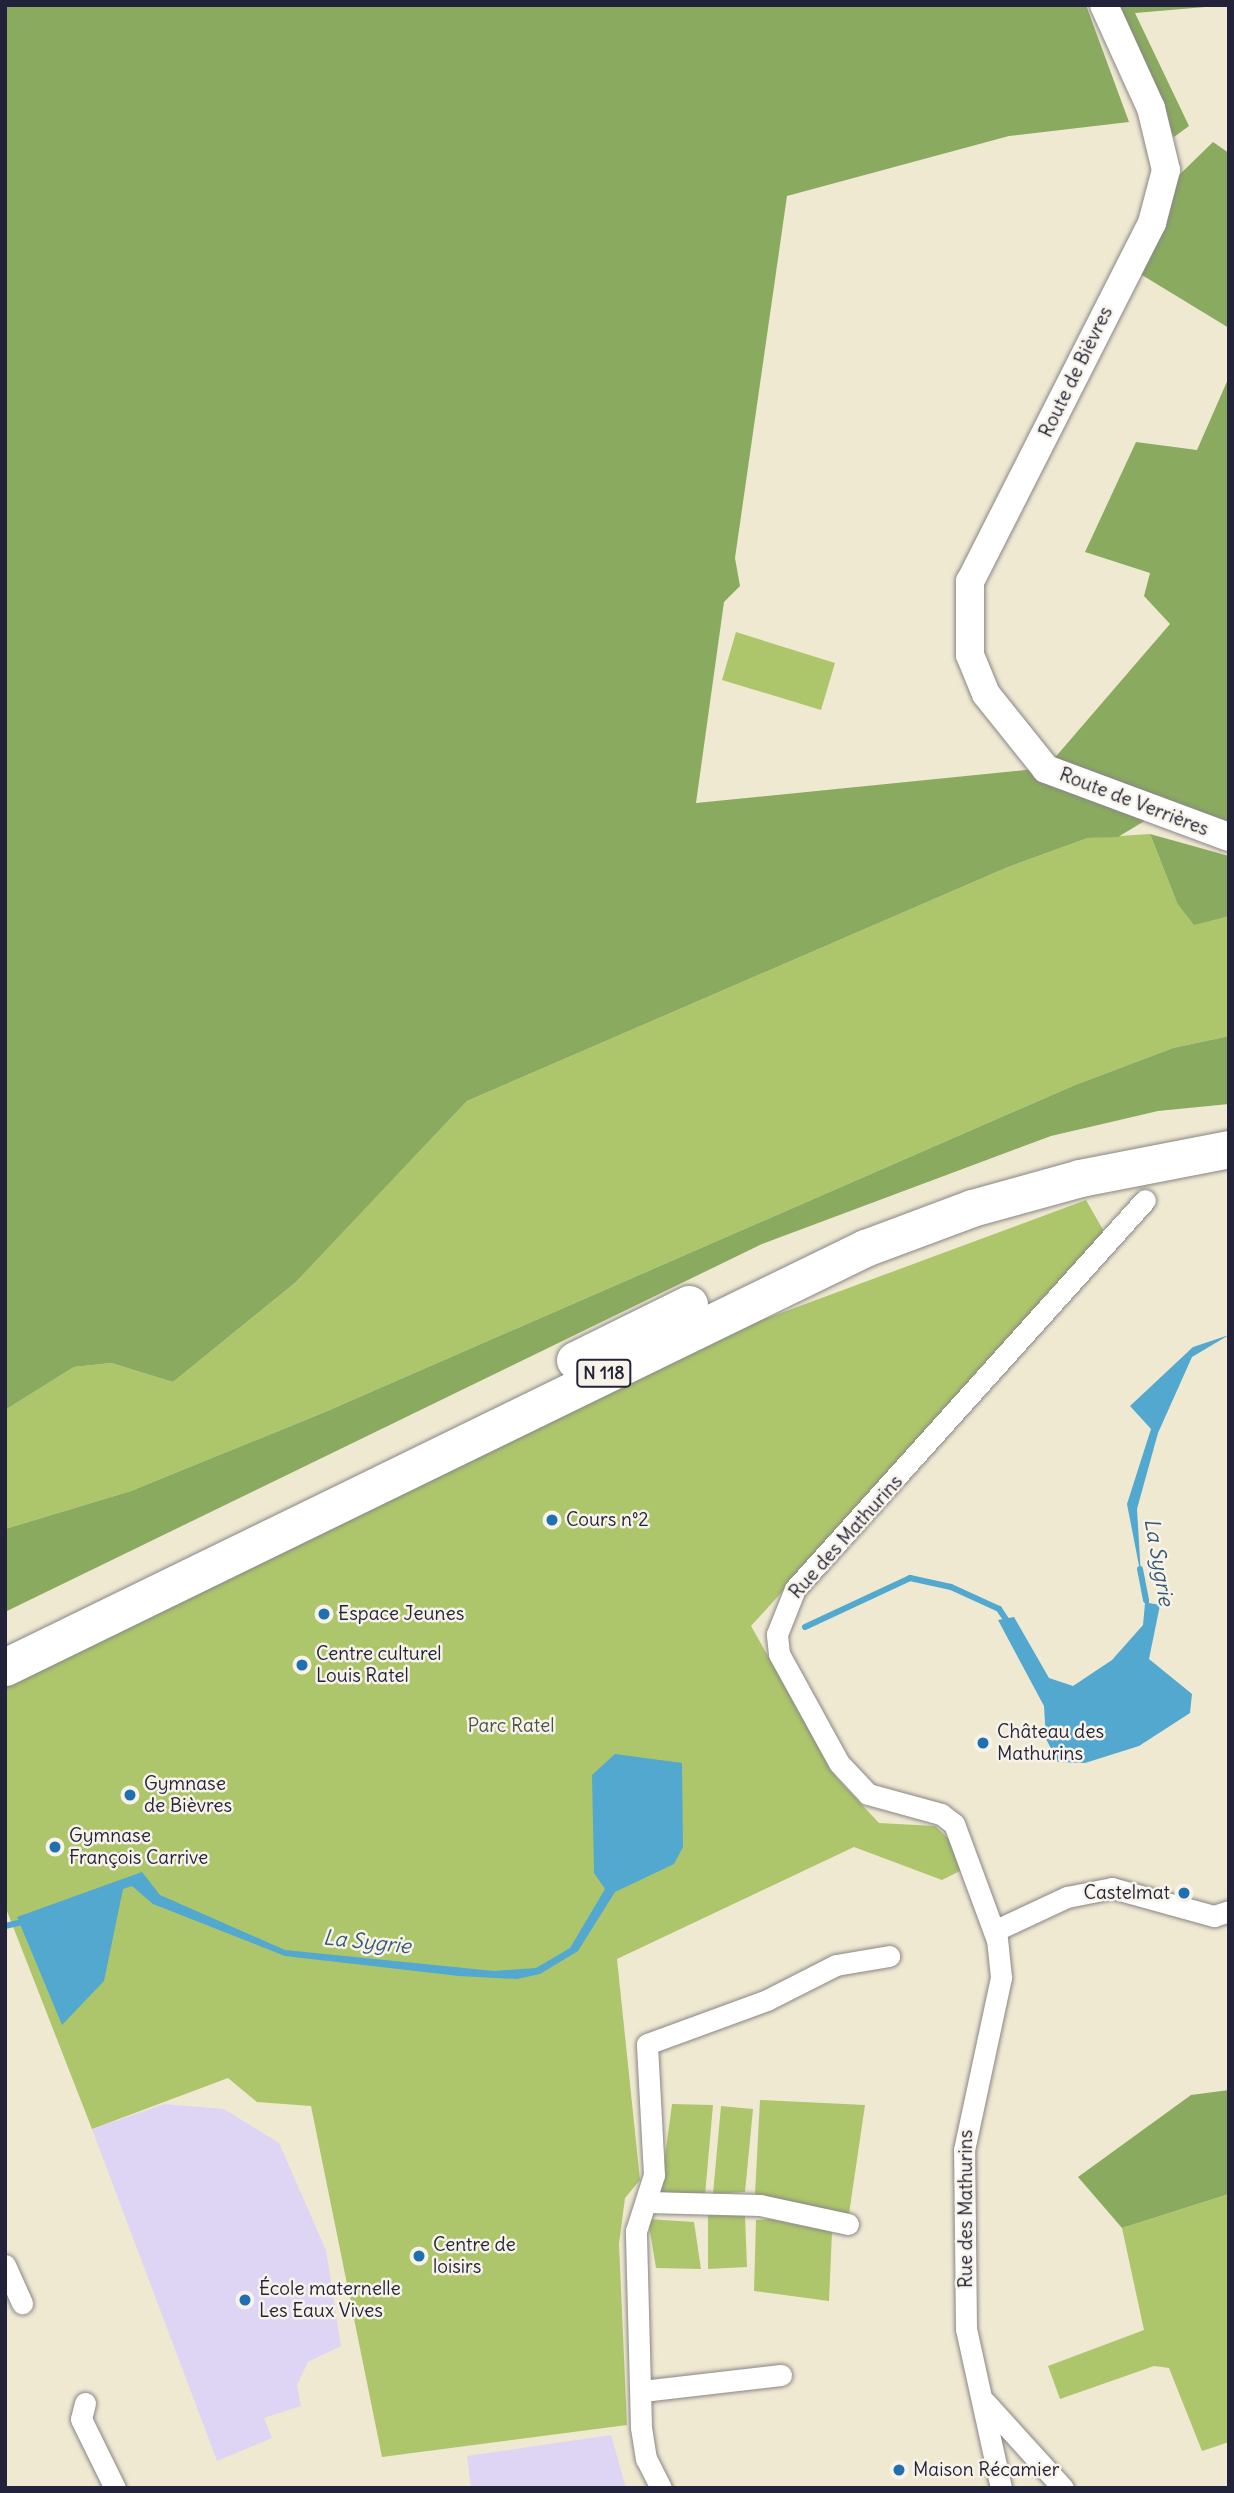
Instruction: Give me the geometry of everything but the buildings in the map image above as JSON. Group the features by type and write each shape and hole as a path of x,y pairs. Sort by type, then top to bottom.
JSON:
{"highway":[{"name":"N 118","path":"5,1640 849,1228 1067,1155 1229,1124"},
{"name":"N 118","path":"5,1667 865,1248 1068,1181 1229,1149"}],"street":[{"name":"Route de Bièvres","path":"1013,733 986,694 970,655 970,581 1152,223 1166,170 1152,108 1104,5"},
{"name":"Route de Verrières","path":"1013,733 1046,769 1229,837"},
{"name":"Rue des Mathurins","path":"1001,2488 985,2402 966,2329 964,2150 1001,1977 994,1931 954,1824 941,1814 868,1794 839,1763 779,1654 777,1634 795,1589 1145,1200"},
{"path":"994,1931 1067,1897 1112,1888 1214,1916 1229,1911"},
{"path":"661,2488 646,2459 636,2231 648,2202 654,2175 647,2044 653,2037 767,2000 836,1965 889,1956"},
{"path":"648,2202 760,2205 848,2224"},
{"path":"5,2265 22,2303"},
{"path":"642,2391 781,2375"},
{"path":"985,2402 1063,2488"},
{"path":"85,2403 81,2419 115,2488"}],"shaded area":[{"name":"École maternelle Les Eaux Vives","path":"165,2104 224,2109 279,2143 326,2250 341,2346 308,2362 297,2385 301,2406 264,2418 272,2438 217,2461 92,2129"},
{"path":"611,2435 626,2488 471,2488 467,2456"}],"green space":[{"path":"5,5 1086,5 1129,122 1009,136 787,196 735,558 740,586 724,602 696,803 1046,768 1170,624 1144,596 1150,573 1085,552 1136,442 1197,450 1229,377 1229,825 1166,808 1118,837 1088,838 1008,867 467,1101 296,1282 173,1382 111,1363 74,1367 5,1410"},
{"path":"1113,5 1229,5 1135,13 1189,126 1174,137"},
{"path":"1213,142 1229,153 1229,328 1137,272 1176,178"},
{"path":"736,632 835,663 821,710 722,680"},
{"path":"1150,834 1177,903 1208,919 1229,916 1229,1036 1173,1048 1075,1085 325,1412 131,1491 5,1529 5,1410 74,1367 111,1363 173,1382 296,1282 467,1101 1008,867 1088,838"},
{"path":"1150,834 1229,856 1229,916 1194,925 1177,903"},
{"path":"1229,1036 1229,1104 1158,1111 1051,1136 762,1244 5,1612 5,1529 131,1491 325,1412 1075,1085 1173,1048"},
{"name":"Parc Ratel","path":"1086,1200 1106,1235 751,1626 836,1777 879,1823 935,1826 950,1840 962,1870 942,1880 854,1847 617,1959 640,2180 625,2198 619,2244 627,2425 382,2457 311,2106 257,2102 228,2078 92,2129 5,1906 5,1685 762,1320"},
{"path":"1229,2090 1229,2194 1122,2228 1078,2177 1191,2095"},
{"path":"760,2100 865,2105 849,2214 755,2194"},
{"path":"672,2104 713,2105 705,2195 660,2194"},
{"path":"721,2106 753,2109 745,2192 713,2194"},
{"path":"1229,2194 1229,2442 1202,2451 1169,2368 1154,2366 1060,2399 1048,2366 1144,2330 1122,2228"},
{"path":"708,2215 745,2216 747,2267 708,2269"},
{"path":"648,2219 694,2222 701,2269 656,2268"},
{"path":"769,2219 832,2232 829,2301 754,2291 756,2220"}],"water":[{"path":"1229,1335 1192,1357 1158,1433 1137,1509 1141,1576 1127,1504 1151,1429 1130,1406 1193,1347"},
{"path":"1146,1592 1149,1603 1160,1605 1149,1659 1192,1694 1190,1713 1139,1746 1085,1763 1058,1762 1046,1739 1044,1706 998,1620 1014,1617 1049,1678 1073,1686 1112,1660 1143,1625"},
{"path":"615,1754 682,1763 683,1847 674,1864 615,1892 578,1951 540,1974 517,1979 459,1976 285,1956 153,1904 132,1886 123,1889 104,1981 62,2025 17,1917 142,1872 160,1895 285,1950 494,1971 536,1968 570,1948 605,1889 594,1873 592,1775"}],"waterway":[{"name":"La Sygrie","path":"1140,1569 1146,1600"},
{"name":"La Sygrie","path":"805,1627 910,1578 951,1587 999,1609 1009,1624"},
{"name":"La Sygrie","path":"5,1926 27,1921"}],"place":[{"name":"Cours n°2","path":"552,1520"},
{"name":"Espace Jeunes","path":"324,1614"},
{"name":"Centre culturel Louis Ratel","path":"302,1665"},
{"name":"Château des Mathurins","path":"983,1743"},
{"name":"Gymnase de Bièvres","path":"130,1795"},
{"name":"Gymnase François Carrive","path":"55,1847"},
{"name":"Castelmat","path":"1184,1893"},
{"name":"Centre de loisirs","path":"419,2256"},
{"name":"École maternelle Les Eaux Vives","path":"245,2300"},
{"name":"Maison Récamier","path":"899,2470"}]}
